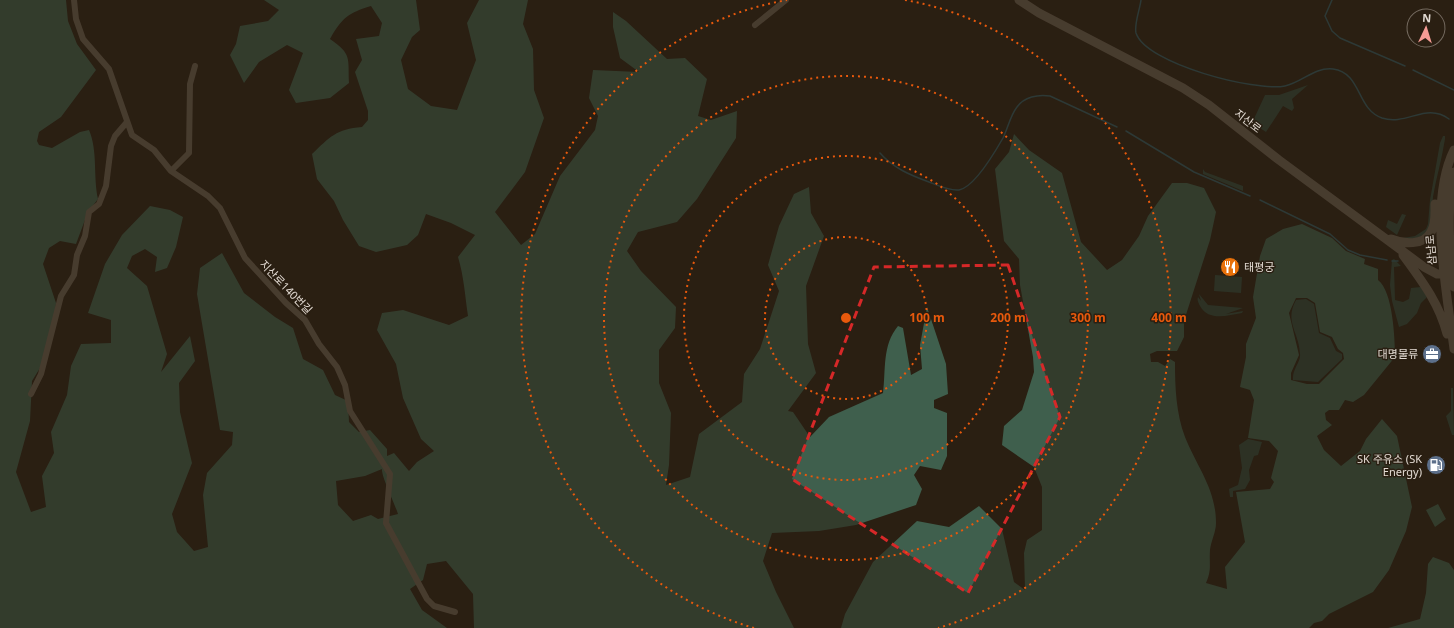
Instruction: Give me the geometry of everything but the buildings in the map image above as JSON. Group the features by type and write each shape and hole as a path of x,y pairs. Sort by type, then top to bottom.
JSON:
{"main road":[{"name":"지산로","path":"1019,0 1038,13 1183,88 1209,105 1279,160 1396,246 1437,274 1450,273"},
{"name":"삼남로","path":"1454,150 1443,191 1441,207 1450,273 1454,287"},
{"name":"삼남로","path":"1454,172 1449,205 1450,273 1454,349"},
{"path":"1382,236 1410,244 1423,240 1431,233 1434,223 1436,204 1443,191"},
{"path":"1450,230 1454,248"},
{"path":"1396,246 1434,299 1442,315 1454,353"}],"street":[{"name":"지산로140번길","path":"74,0 76,19 83,39 109,69 132,136 154,150 171,172 208,196 220,208 245,258 286,303 305,320 319,344 337,367 345,385 350,411 390,474 386,524 427,599 434,606 455,612"},
{"path":"755,25 786,0"},
{"path":"171,172 189,154 190,84 195,66"},
{"path":"32,394 41,374 62,296 74,275 77,255 85,236 89,212 98,204 106,186 111,146 115,136 127,122"}],"highlighted area":[{"path":"1008,265 1060,417 968,593 792,479 874,267"}],"green space":[{"path":"0,0 66,0 68,21 77,44 96,70 61,117 39,132 37,141 39,145 52,148 80,132 89,130 94,146 98,199 88,212 76,244 60,241 49,248 43,264 56,303 55,315 40,368 32,381 30,421 16,472 31,512 46,507 42,476 54,453 51,432 67,395 71,366 81,344 111,343 111,320 88,313 105,264 122,235 150,206 170,210 183,217 176,247 167,268 155,272 157,257 145,249 132,256 127,268 147,286 167,354 161,372 190,336 195,361 179,383 180,412 192,463 172,514 177,532 194,551 208,547 203,495 207,473 232,445 233,432 220,430 197,294 200,268 222,253 244,293 275,317 293,328 303,359 323,370 335,395 348,401 349,422 359,432 370,430 387,449 387,456 394,453 409,471 417,462 434,451 421,439 403,398 396,364 377,330 382,313 403,310 449,325 468,316 463,279 458,257 475,235 451,223 426,214 418,235 407,245 376,252 359,246 343,220 334,201 317,179 312,154 334,135 353,128 362,127 368,120 368,111 355,72 362,60 356,39 379,36 382,23 371,6 346,17 330,39 342,49 347,57 349,83 330,98 296,103 289,90 303,53 287,45 259,62 244,83 230,55 236,44 240,26 268,21 279,10 264,0 416,0 420,30 412,37 401,60 408,89 431,106 457,110 476,60 467,23 479,0 528,0 523,24 533,49 534,90 544,118 525,172 495,212 521,245 535,234 560,176 595,130 598,116 589,98 593,70 639,72 620,58 613,27 613,12 626,21 667,59 685,58 707,79 698,116 711,120 737,111 736,138 697,199 677,222 638,232 627,251 641,271 676,307 675,328 659,350 659,383 671,413 669,465 666,485 690,477 699,434 742,402 744,374 760,349 779,291 768,265 779,226 794,194 809,187 811,213 824,236 806,286 808,344 816,373 788,411 793,412 810,437 829,417 883,393 887,349 889,341 898,326 903,328 911,375 922,369 920,345 927,307 946,364 948,394 934,400 934,408 947,413 947,456 941,470 920,466 914,475 922,489 916,505 856,525 819,531 772,533 763,561 776,592 794,628 474,628 473,594 446,561 427,564 423,580 410,589 422,610 447,628 0,628","holes":["382,469 382,473 398,514 378,519 371,515 353,521 338,505 336,481 365,476"]},
{"path":"1308,85 1292,99 1294,108 1292,111 1283,106 1266,132 1252,123 1265,95 1279,95"},
{"path":"1014,134 1029,150 1062,173 1081,242 1107,270 1122,260 1139,236 1148,216 1172,183 1187,183 1204,188 1216,212 1210,240 1184,321 1184,337 1177,351 1157,351 1150,354 1151,362 1158,362 1165,366 1170,359 1175,362 1177,400 1182,428 1213,499 1216,526 1211,547 1210,570 1206,583 1227,589 1225,567 1245,542 1236,492 1270,489 1274,482 1271,478 1278,451 1269,441 1248,438 1254,400 1250,390 1240,387 1246,357 1246,344 1256,318 1253,297 1260,256 1266,239 1283,229 1302,224 1332,238 1346,251 1365,259 1364,264 1378,269 1378,280 1387,294 1390,304 1394,328 1395,357 1364,395 1353,402 1345,400 1339,410 1329,410 1325,413 1326,420 1332,425 1317,436 1324,450 1341,466 1360,451 1366,439 1382,419 1397,436 1412,507 1406,531 1389,570 1373,592 1329,614 1322,621 1314,623 1309,628 841,628 845,614 873,562 917,521 949,527 979,506 1002,529 1014,582 1025,590 1024,553 1027,540 1042,530 1042,487 1034,467 1002,445 1004,426 1022,410 1034,372 1033,357 1020,285 1019,259 1004,241 995,169 1009,152","holes":["1296,298 1307,298 1315,303 1320,332 1332,337 1338,349 1343,353 1344,359 1319,384 1307,384 1291,380 1291,373 1299,355 1289,313"]},
{"path":"1443,136 1445,136 1445,139 1433,197 1430,228 1425,234 1418,238 1403,238 1415,236 1426,229 1428,224 1430,200 1440,143"},
{"path":"1203,169 1205,172 1243,186 1243,191 1203,174"},
{"path":"1402,214 1406,215 1397,235 1386,227 1388,220 1397,224"},
{"path":"1394,259 1401,266 1394,267 1395,300 1403,302 1409,299 1411,288 1421,287 1427,297 1421,303 1417,313 1407,324 1399,327 1392,301 1390,285 1392,260"},
{"path":"1215,275 1242,277 1241,293 1214,291"},
{"path":"1199,294 1208,305 1243,308 1226,314 1243,311 1242,313 1225,316 1214,316 1208,314 1200,306 1198,300 1198,297 1201,301"},
{"path":"1306,299 1314,304 1319,333 1330,338 1336,351 1342,354 1342,359 1318,382 1293,380 1300,354 1291,315 1296,300"},
{"path":"1451,388 1453,388 1454,435 1452,435 1446,416 1451,411"},
{"path":"1248,439 1262,442 1258,455 1254,456 1249,470 1250,480 1245,489 1233,491 1233,497 1230,497 1229,489 1238,485 1242,468 1239,445"},
{"path":"1438,504 1446,519 1435,527 1426,510"},
{"path":"1433,557 1449,563 1454,570 1454,628 1388,628 1420,619 1426,593 1428,564"}],"waterway":[{"path":"1141,0 1136,21 1136,33 1144,44 1159,55 1180,65 1228,80 1251,85 1271,87 1285,86 1314,72 1333,69 1342,72 1349,77 1367,107 1382,118 1391,120 1424,113 1432,113 1441,114 1449,119"},
{"path":"1332,0 1325,16 1332,31 1340,38 1405,66"},
{"path":"1413,70 1454,90"},
{"path":"880,153 890,163 909,174 943,188 959,190 972,183 978,176 1003,138 1015,111 1023,101 1032,97 1041,95 1050,96 1117,127"},
{"path":"1126,131 1194,172 1250,196"},
{"path":"1260,200 1330,234 1348,250 1360,255 1387,260"},
{"path":"1392,261 1398,261"}],"place":[{"name":"태평궁","path":"1230,267"},
{"name":"대명물류","path":"1432,354"},
{"name":"SK 주유소 (SK Energy)","path":"1436,465"}]}
